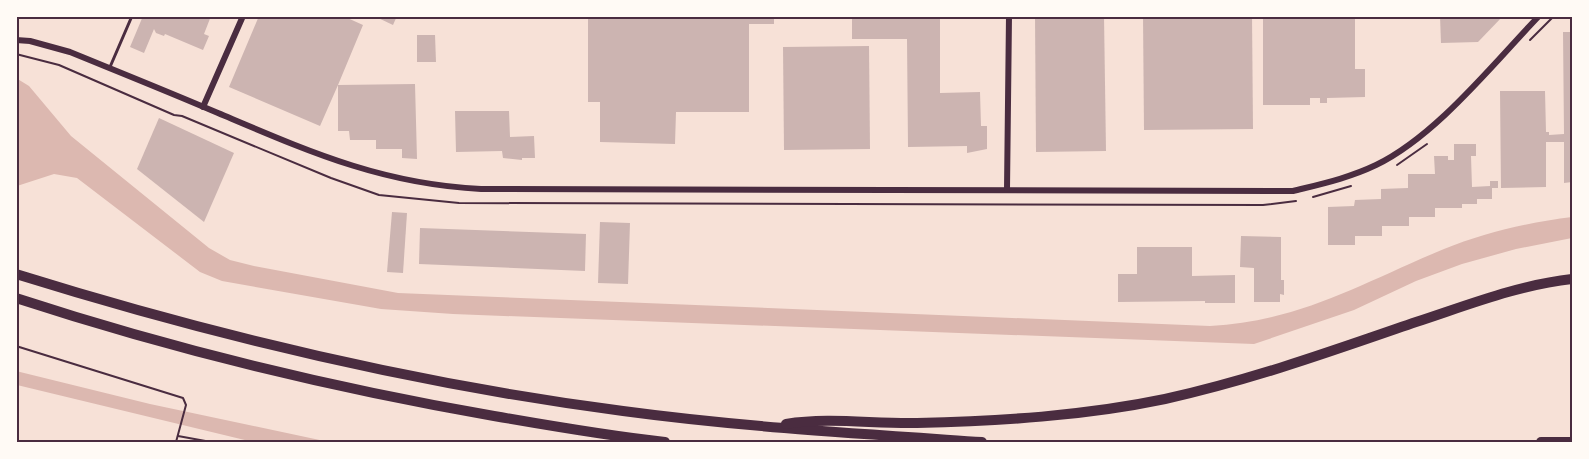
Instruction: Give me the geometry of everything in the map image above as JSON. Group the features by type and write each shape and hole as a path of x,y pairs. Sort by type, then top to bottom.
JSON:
{"highway":[{"path":"16,274 151,315 289,351 390,372 622,411 766,428 982,442"},
{"path":"766,428 811,420 914,423 996,421 1075,413 1162,400 1291,366 1520,287 1572,279"},
{"path":"16,298 83,320 286,374 387,396 619,438 665,442"},
{"path":"1541,442 1572,442"}],"street":[{"path":"203,107 243,16"},
{"path":"1006,189 1009,16"},
{"path":"16,40 30,41 70,52 360,170 441,187 1293,191 1342,179 1377,165 1417,140 1539,16"}],"lane":[{"path":"109,68 132,16"}],"path":[{"path":"1529,41 1554,16"},
{"path":"16,54 59,64 174,115 183,116 331,178 379,195 459,203 1263,206 1293,201 1355,184"},
{"path":"1389,170 1428,143"},
{"path":"16,346 183,398 186,405 176,442"},
{"path":"178,436 211,442"}],"shaded area":[{"path":"16,78 29,86 71,136 209,248 230,260 398,293 1210,326 1243,323 1302,308 1358,287 1444,249 1507,229 1572,217 1572,238 1516,249 1462,264 1416,281 1354,310 1254,344 453,314 381,309 222,281 200,272 77,178 54,174 17,186"},
{"path":"16,371 150,404 329,442 253,442 17,385"}],"building":[{"path":"143,16 211,16 204,34 209,36 203,50 165,34 164,36 156,33 154,29 144,53 130,47"},
{"path":"259,16 343,16 363,25 320,126 229,87"},
{"path":"374,16 397,16 393,25"},
{"path":"588,16 774,16 774,24 749,24 749,112 676,112 675,144 600,142 600,102 588,102"},
{"path":"852,16 940,16 940,93 980,92 981,126 987,126 987,149 967,153 967,146 908,147 907,39 852,39"},
{"path":"1035,16 1104,16 1106,151 1036,152"},
{"path":"1143,16 1252,16 1253,129 1144,130"},
{"path":"1263,16 1355,16 1355,69 1365,69 1365,97 1327,98 1327,103 1320,103 1320,98 1310,98 1310,105 1263,105"},
{"path":"1440,16 1503,16 1478,42 1441,43"},
{"path":"1563,32 1572,32 1572,182 1564,183 1564,142 1546,142 1546,187 1501,188 1500,91 1545,91 1546,132 1549,132 1549,135 1564,134"},
{"path":"417,35 435,35 436,62 417,62"},
{"path":"869,46 870,149 784,150 783,47"},
{"path":"415,84 417,159 402,158 402,149 376,149 376,140 350,140 349,131 338,131 338,85"},
{"path":"455,111 509,111 510,137 534,136 535,158 522,158 522,160 503,158 502,151 456,152"},
{"path":"159,118 234,153 204,222 137,169"},
{"path":"1454,144 1476,144 1476,156 1471,156 1472,187 1490,186 1490,181 1498,181 1498,188 1492,188 1492,199 1477,199 1477,204 1462,204 1462,208 1435,208 1435,217 1409,217 1409,226 1382,226 1382,236 1355,236 1355,245 1328,245 1328,207 1354,206 1355,200 1381,199 1381,189 1408,188 1408,174 1435,174 1434,156 1448,156 1448,160 1454,160"},
{"path":"392,212 407,213 403,273 387,272"},
{"path":"600,222 630,223 628,284 598,283"},
{"path":"420,228 586,234 585,271 419,264"},
{"path":"1241,236 1281,237 1281,280 1284,280 1284,295 1280,294 1280,302 1254,302 1254,268 1240,267"},
{"path":"1137,247 1192,247 1192,276 1235,275 1235,303 1118,302 1118,274 1137,274"}]}
